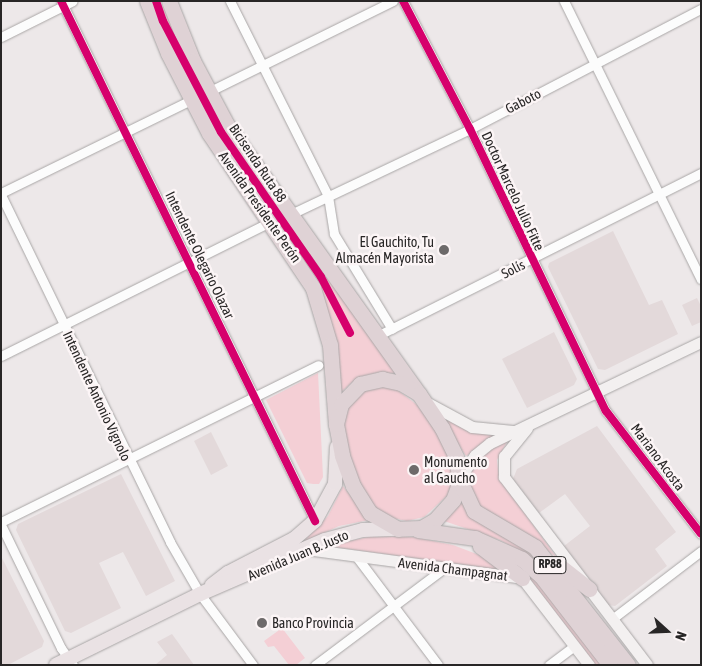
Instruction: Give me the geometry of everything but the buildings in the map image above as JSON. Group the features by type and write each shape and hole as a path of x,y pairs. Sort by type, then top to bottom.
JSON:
{"highway":[{"name":"Avenida Presidente Perón","path":"147,1 191,100 227,161 308,278 320,306 330,345 336,429"},
{"name":"Avenida Presidente Perón","path":"168,1 208,92 289,215 422,398"},
{"path":"336,429 344,399 367,380 392,380 422,398"},
{"name":"RP88","path":"422,398 453,448 460,479 474,511 535,547 628,665"},
{"name":"RP88","path":"336,429 350,480 362,503 374,517 405,529"},
{"path":"405,529 428,524 442,514 454,500 460,479"},
{"name":"Avenida Champagnat","path":"405,529 462,535 506,550 530,565 610,665"},
{"path":"462,535 522,578"},
{"path":"535,547 589,589"}],"main road":[{"name":"Avenida Juan B. Justo","path":"200,594 228,573 294,539 315,521 335,484 336,429"},
{"name":"Avenida Juan B. Justo","path":"66,663 200,594 306,550 352,532 405,529"}],"street":[{"path":"1,37 62,4 73,1"},
{"path":"230,1 328,196 334,234 392,329"},
{"path":"208,92 393,1"},
{"name":"Doctor Marcelo Julio Fitte","path":"404,1 470,129 531,259 598,393"},
{"path":"564,1 701,279"},
{"name":"Intendente Olegario Olazar","path":"62,4 257,396 315,521"},
{"name":"Gaboto","path":"289,215 470,129 701,9"},
{"path":"1,195 191,100"},
{"name":"Solís","path":"378,336 701,173"},
{"name":"Intendente Antonio Vignolo","path":"1,195 128,460 200,594 253,665"},
{"path":"1,356 270,222"},
{"path":"460,479 469,462 482,448 527,428 701,342"},
{"path":"66,663 1,523 318,365"},
{"name":"Mariano Acosta","path":"598,393 606,410 701,534"},
{"path":"422,398 472,427 507,432 527,428"},
{"path":"527,428 504,456 504,477 647,665"},
{"name":"Avenida Champagnat","path":"306,550 522,578 589,665"},
{"path":"612,619 701,551"},
{"path":"356,556 438,665"},
{"path":"315,665 444,568"},
{"path":"549,665 574,646"}],"shaded area":[{"path":"152,1 160,1 194,70 395,373 356,379 339,394 332,332 206,118"},
{"path":"613,231 649,305 662,300 678,334 605,370 598,369 548,267 549,263"},
{"path":"697,298 701,306 701,322 692,326 682,305"},
{"path":"554,332 577,379 574,385 527,408 502,359"},
{"path":"318,373 323,477 319,484 313,484 307,483 266,400"},
{"path":"375,385 396,389 416,404 437,430 454,469 450,493 424,517 407,521 387,517 368,502 350,461 343,424 348,406 365,387"},
{"path":"441,417 470,431 497,436 466,456"},
{"path":"597,426 676,532 655,549 667,566 615,606 608,605 564,546 590,526 565,494 539,513 513,479 517,469"},
{"path":"211,432 228,466 211,475 194,441"},
{"path":"508,440 497,460 499,478 557,558 533,539 482,512 468,482 474,464 484,452"},
{"path":"121,474 175,581 146,596 123,552 99,563 121,608 71,633 65,631 16,530 18,524"},
{"path":"343,486 369,520 339,526 302,543 328,516"},
{"path":"461,498 524,545 623,665 616,665 523,553 500,540 444,521"},
{"path":"374,536 413,537 453,545 487,558 506,571 334,547 343,542"},
{"path":"506,555 528,569 604,665 596,665 533,583"},
{"path":"1,556 44,641 42,647 8,665 1,665"},
{"path":"282,628 305,658 296,665 289,665 274,646 268,647 264,641"},
{"path":"172,634 194,665 155,665 167,655 157,642"}],"cycle path":[{"path":"61,1 315,521"},
{"name":"Bicisenda Ruta 88","path":"156,1 163,21 221,132 321,277 350,333"},
{"path":"403,1 470,129 606,411 701,534"}],"place":[{"name":"El Gauchito, Tu Almacén Mayorista","path":"444,250"},
{"name":"Monumento al Gaucho","path":"414,470"},
{"name":"Banco Provincia","path":"262,623"}]}
